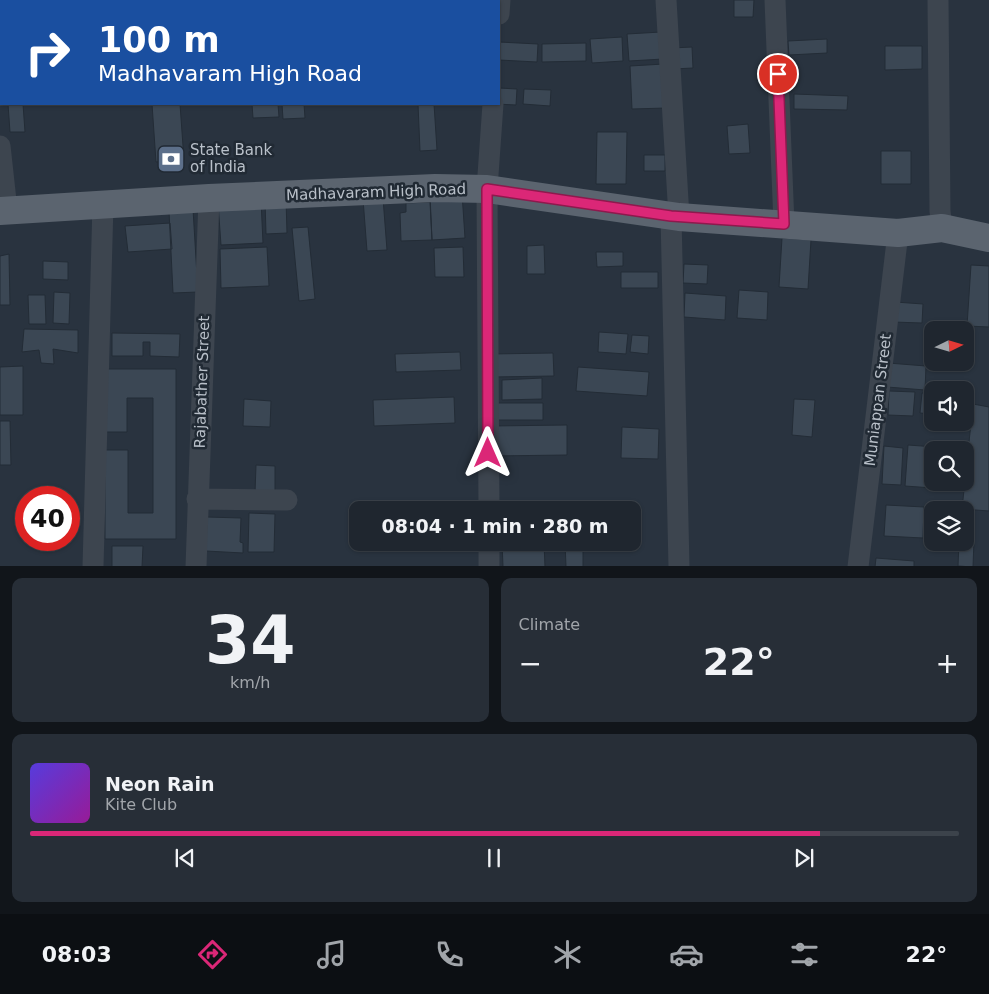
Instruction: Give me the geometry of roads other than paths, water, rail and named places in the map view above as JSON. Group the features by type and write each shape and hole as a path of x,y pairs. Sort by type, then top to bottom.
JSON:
{"main road":[{"name":"Madhavaram High Road","path":"3,211 209,198 435,188 487,189 675,217 898,233 942,228 989,238"}],"street":[{"path":"666,0 675,217 680,566"},
{"path":"775,0 784,224"},
{"path":"938,0 940,211 942,228"},
{"path":"489,501 487,189 493,105"},
{"path":"0,146 3,211"},
{"name":"Rajabather Street","path":"196,566 209,198"},
{"path":"93,566 103,204"},
{"name":"Muniappan Street","path":"858,566 898,233"},
{"path":"197,499 287,500"},
{"path":"489,551 489,566"}],"place":[{"name":"State Bank of India","path":"171,159"}]}
